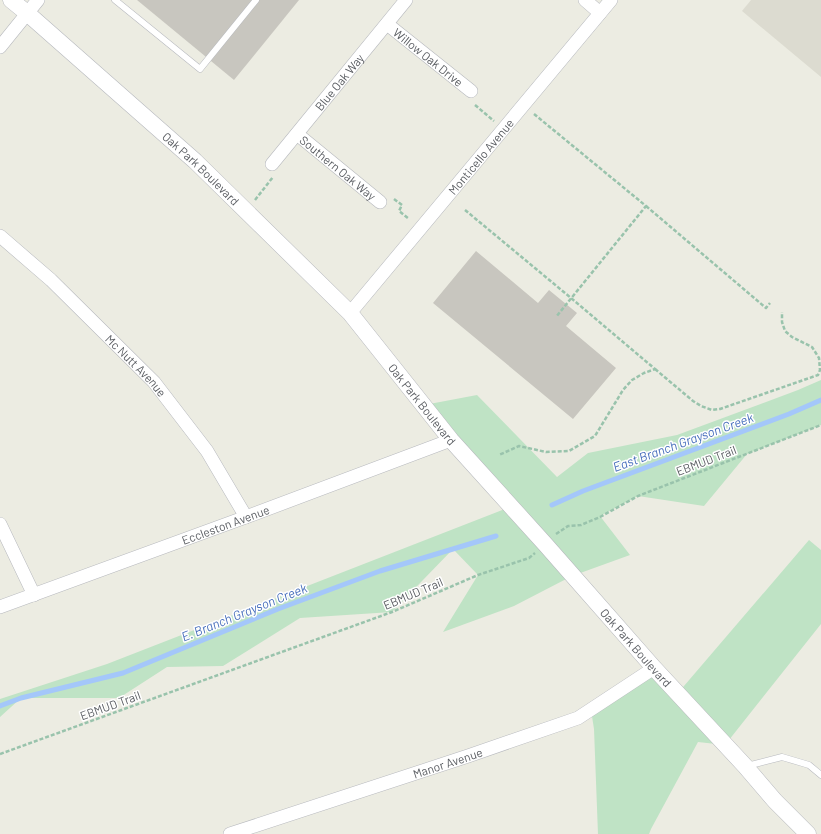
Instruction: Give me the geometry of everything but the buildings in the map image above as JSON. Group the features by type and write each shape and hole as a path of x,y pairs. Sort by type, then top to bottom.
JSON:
{"street":[{"name":"Oak Park Boulevard","path":"11,0 195,161 350,313 451,440 654,668 745,766 775,801 808,834"},
{"path":"0,47 38,0"},
{"name":"Blue Oak Way","path":"272,164 406,0"},
{"path":"585,0 600,13"},
{"name":"Monticello Avenue","path":"350,313 611,0"},
{"name":"Willow Oak Drive","path":"386,24 471,91"},
{"name":"Southern Oak Way","path":"297,134 380,202"},
{"name":"Mc Nutt Avenue","path":"0,236 51,280 154,382 207,451 246,517"},
{"name":"Eccleston Avenue","path":"0,607 451,440"},
{"path":"0,524 34,595"},
{"name":"Manor Avenue","path":"230,834 468,756 578,718 654,668"}],"lane":[{"path":"114,0 200,69 256,0"},
{"path":"745,766 782,757 809,765 821,775"}],"path":[{"path":"471,91 469,100 503,129"},
{"path":"523,105 646,206 766,308 770,303"},
{"path":"244,210 259,195 278,171 272,164"},
{"path":"380,202 392,197 402,205 398,210 420,228"},
{"path":"556,318 646,206"},
{"path":"464,210 693,401 712,410 720,409 818,375 820,370 819,358 812,347 792,337 784,331 782,312"},
{"path":"499,455 519,446 546,452 569,451 595,436 623,390 632,380 655,369"},
{"name":"EBMUD Trail","path":"0,754 392,612 478,575 529,558 568,526 581,525 600,517 638,496 821,426"}],"shaded area":[{"path":"751,0 821,0 821,77 742,11"}],"green space":[{"path":"821,380 821,425 747,454 704,506 638,496 600,516 630,555 572,576 514,606 443,632 478,575 453,549 392,612 300,618 223,666 167,667 119,698 21,698 0,717 0,699 107,664 510,507 424,405 477,395 557,477 588,453 677,435"},
{"path":"809,540 821,550 821,624 725,745 698,742 649,834 598,834 594,729 591,710 654,668 678,693"}],"waterway":[{"name":"East Branch Grayson Creek","path":"552,505 583,491 789,414 821,400"},
{"name":"E. Branch Grayson Creek","path":"0,706 21,698 123,673 278,609 380,571 496,536"}]}
